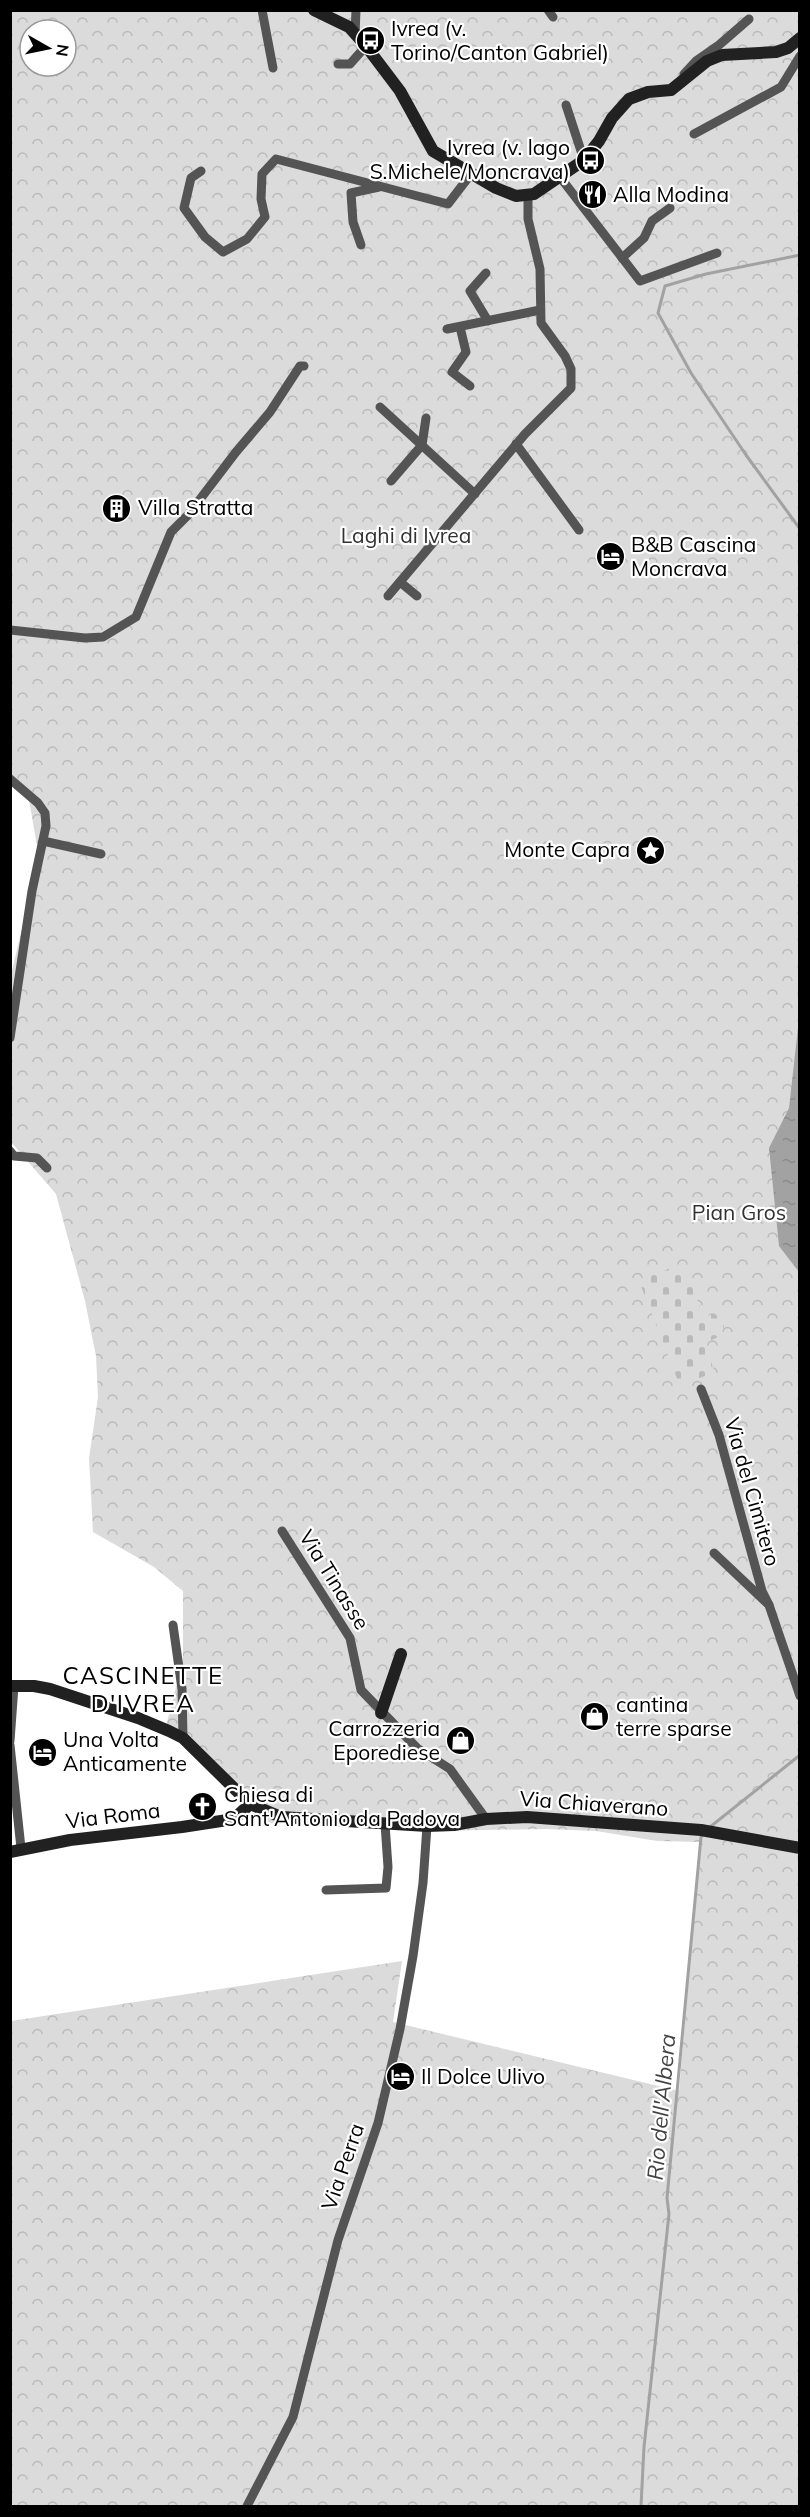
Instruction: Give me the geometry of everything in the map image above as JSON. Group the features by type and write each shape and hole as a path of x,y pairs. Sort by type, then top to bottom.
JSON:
{"street":[{"path":"262,10 273,68"},
{"path":"314,10 349,27 366,46 400,91 433,151 496,188 516,196 534,194 584,160 599,141 612,118 629,99 648,93 671,90 707,61 722,55 776,52 798,42"},
{"path":"355,36 356,10"},
{"path":"671,90 696,61 749,19"},
{"path":"338,64 350,64 366,46"},
{"path":"694,134 781,87 800,56"},
{"path":"566,105 584,160"},
{"path":"201,171 191,178 184,208 205,237 223,252 247,239 265,217 261,199 262,174 276,159 448,204 471,174"},
{"path":"560,177 640,281 717,253"},
{"path":"361,245 353,222 351,193 382,187"},
{"path":"387,596 516,444 571,388 571,369 565,356 541,323 542,288 540,269 528,219 528,195"},
{"path":"622,258 644,238 652,222 670,208"},
{"path":"486,273 470,291 488,321"},
{"path":"447,329 540,310"},
{"path":"460,327 466,352 452,372 470,386"},
{"path":"10,630 86,638 104,637 136,617 171,532 188,515 270,412 300,366 304,366"},
{"path":"380,407 475,494"},
{"path":"391,481 422,445 426,418"},
{"path":"516,444 579,530"},
{"path":"400,582 417,596"},
{"path":"10,779 38,803 45,813 46,826 32,891 10,1038"},
{"path":"44,842 101,854"},
{"path":"10,1151 14,1156 37,1158 47,1168"},
{"name":"Via del Cimitero","path":"700,1389 719,1435 762,1591 769,1605 800,1696"},
{"name":"Via Tinasse","path":"282,1531 350,1638 359,1684 381,1713 417,1748 450,1769 486,1819"},
{"path":"714,1553 769,1605"},
{"path":"173,1624 182,1689 183,1738"},
{"path":"381,1713 401,1654"},
{"path":"16,1850 10,1743 13,1686 34,1686 158,1725 183,1738 250,1804"},
{"name":"Via Chiaverano","path":"250,1804 280,1817 427,1826 527,1817 706,1831 800,1848"},
{"name":"Via Roma","path":"16,1850 70,1839 234,1819 250,1804"},
{"path":"326,1890 386,1888 388,1867 385,1824"},
{"name":"Via Perra","path":"247,2506 293,2417 338,2240 378,2123 400,2029 413,1956 424,1872 427,1826"}],"green space":[{"name":"Laghi di Ivrea","path":"11,11 799,11 799,2506 11,2506 11,2021 402,1961 393,2022 679,2091 700,1842 657,1841 596,1831 547,1829 426,1831 267,1823 218,1780 182,1739 165,1730 183,1660 183,1591 154,1567 93,1532 89,1458 98,1397 96,1356 85,1301 56,1194 11,1142 11,975 39,857 29,800 10,779"},
{"path":"683,1263 704,1317 713,1314 724,1326 721,1336 704,1343 717,1378 710,1381 707,1375 680,1386 639,1281"}],"water":[{"path":"799,1019 800,1272 779,1246 769,1148 789,1108"}],"waterway":[{"path":"800,255 706,274 665,286 658,313 691,373 746,455 800,529"},
{"name":"Rio dell'Albera","path":"710,1827 800,1755"},
{"name":"Rio dell'Albera","path":"641,2506 644,2447 669,2214 667,2198 701,1837 704,1834"}],"place":[{"name":"Ivrea (v. Torino/Canton Gabriel)","path":"370,41"},
{"name":"Ivrea (v. lago S.Michele/Moncrava)","path":"591,160"},
{"name":"Alla Modina","path":"592,195"},
{"name":"Villa Stratta","path":"117,508"},
{"name":"B&B Cascina Moncrava","path":"610,557"},
{"name":"Monte Capra","path":"651,850"},
{"name":"cantina terre sparse","path":"595,1717"},
{"name":"Carrozzeria Eporediese","path":"461,1741"},
{"name":"Una Volta Anticamente","path":"42,1752"},
{"name":"Chiesa di Sant'Antonio da Padova","path":"203,1807"},
{"name":"Il Dolce Ulivo","path":"400,2077"}],"district":[{"name":"CASCINETTE D'IVREA","path":"143,1690"}],"park label":[{"name":"Pian Gros","path":"739,1213"}]}
